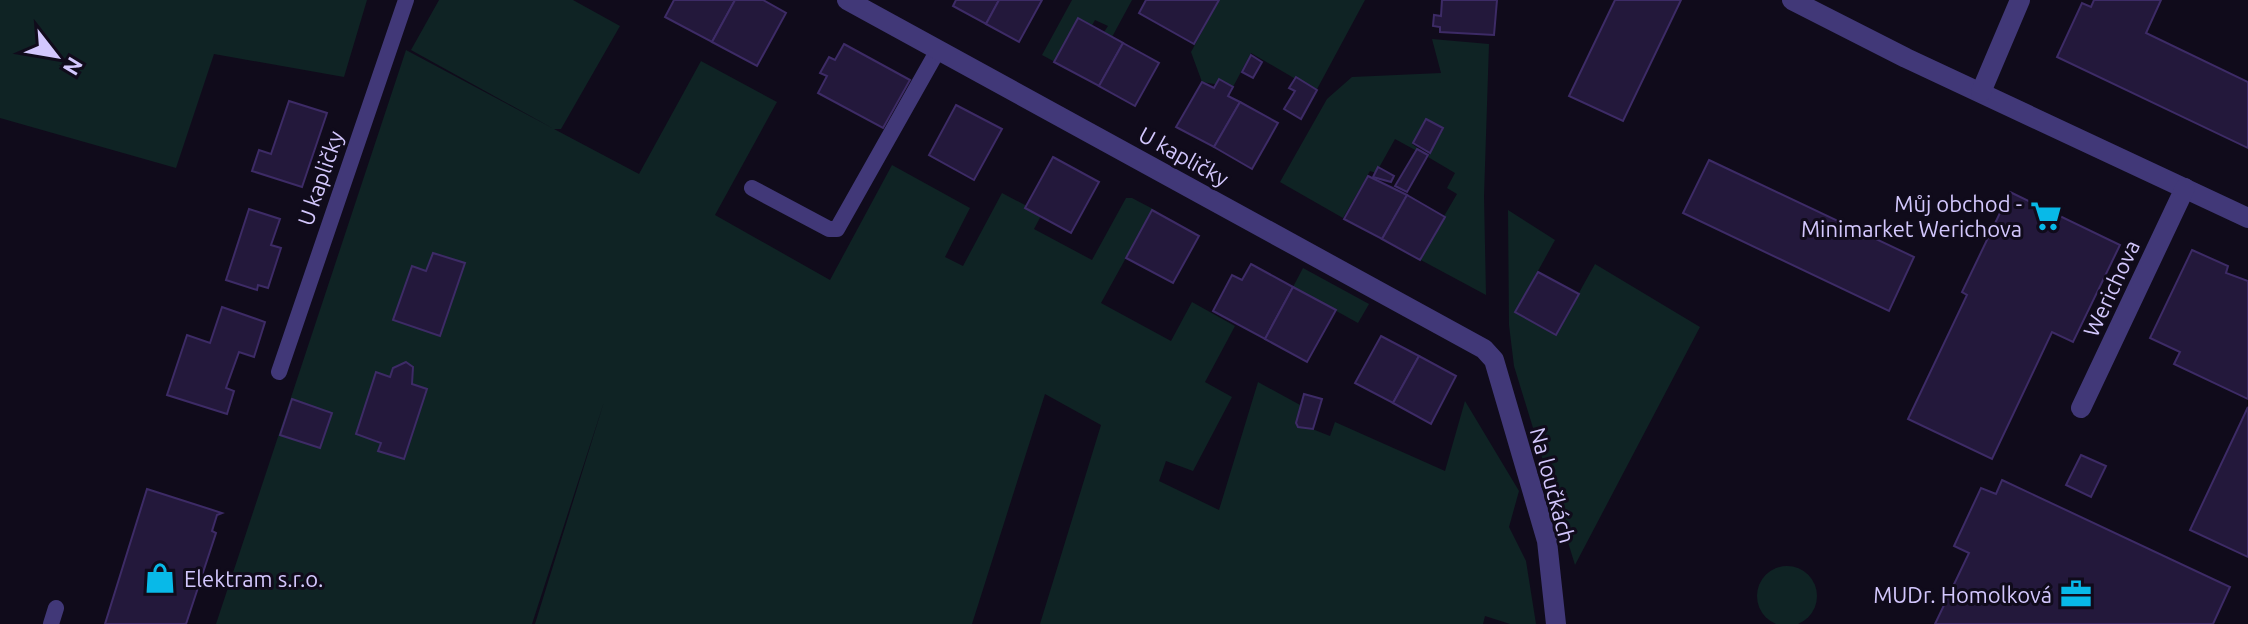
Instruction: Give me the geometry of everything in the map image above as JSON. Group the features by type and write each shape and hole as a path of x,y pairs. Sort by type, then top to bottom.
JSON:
{"street":[{"name":"U kapličky","path":"847,0 1473,340 1494,360"},
{"path":"1792,0 2248,218"},
{"path":"1981,92 2018,1"},
{"name":"Werichova","path":"2081,408 2185,188"},
{"name":"Na loučkách","path":"1494,360 1547,541 1556,624"}],"lane":[{"name":"U kapličky","path":"279,372 406,0"},
{"path":"752,188 829,229 837,229 938,50"}],"green space":[{"path":"0,0 367,0 344,77 214,54 176,168 0,118"},
{"path":"439,0 573,0 620,26 561,129 554,129 411,50"},
{"path":"1072,0 1132,0 1112,37 1104,32 1108,26 1095,20 1068,69 1042,55"},
{"path":"1219,0 1365,0 1316,91 1251,53 1233,87 1202,82 1191,52"},
{"path":"1432,39 1489,44 1484,196 1486,295 1419,259 1457,194 1447,188 1455,173 1428,157 1443,130 1427,121 1412,144 1419,149 1417,151 1395,139 1376,173 1370,171 1343,218 1280,182 1327,99 1352,77 1441,73"},
{"path":"406,50 639,174 701,61 777,102 715,215 830,280 892,165 970,208 945,257 963,266 1002,193 1042,214 1034,229 1092,260 1126,198 1132,198 1153,209 1101,303 1171,341 1192,302 1235,326 1205,382 1232,397 1193,471 1166,461 1159,481 1219,510 1258,382 1302,406 1297,423 1330,436 1335,422 1445,471 1465,401 1519,491 1509,527 1526,561 1536,624 1510,624 1485,616 1483,624 1040,624 1101,425 1045,394 972,624 535,624 604,402 532,624 216,624"},
{"path":"1508,210 1555,240 1516,311 1556,334 1595,264 1700,327 1575,565 1514,366 1509,325"},
{"path":"1303,268 1369,304 1358,323 1293,287"},
{"path":"1787,566 1808,575 1817,596 1808,617 1787,626 1766,617 1757,596 1766,575"}],"building":[{"path":"674,0 735,0 712,42 665,17"},
{"path":"735,0 763,0 786,13 757,66 712,42"},
{"path":"956,0 999,0 986,24 953,6"},
{"path":"999,0 1042,0 1019,42 986,24"},
{"path":"1146,0 1219,0 1194,44 1139,13"},
{"path":"1442,0 1497,0 1494,35 1440,32 1440,27 1433,26 1434,15 1441,16"},
{"path":"1615,0 1681,0 1623,121 1569,96"},
{"path":"2094,0 2161,0 2146,33 2248,82 2248,148 2057,57 2082,3 2091,7"},
{"path":"1078,18 1123,43 1099,86 1054,62"},
{"path":"1123,43 1159,63 1135,106 1099,86"},
{"path":"844,44 910,80 883,128 818,93 827,76 820,73 829,57 835,60"},
{"path":"1251,55 1262,62 1253,78 1242,72"},
{"path":"1296,77 1317,90 1301,119 1284,109 1295,91 1289,88"},
{"path":"1219,79 1233,87 1228,96 1240,102 1214,147 1176,127 1202,82 1214,88"},
{"path":"289,101 327,113 302,187 252,171 259,150 271,154"},
{"path":"1240,102 1278,123 1252,169 1214,147"},
{"path":"956,105 1002,129 974,180 929,155"},
{"path":"1426,119 1443,128 1430,153 1413,143"},
{"path":"1417,149 1428,155 1407,192 1395,186"},
{"path":"1053,157 1099,182 1071,233 1025,208"},
{"path":"1709,160 1914,257 1889,311 1683,213"},
{"path":"1378,167 1394,176 1391,182 1373,177"},
{"path":"1368,176 1407,195 1382,239 1344,219"},
{"path":"2010,192 2120,245 2073,342 2052,332 1992,459 1908,419 1967,295 1962,292"},
{"path":"1407,195 1445,217 1420,260 1382,239"},
{"path":"249,209 280,219 271,245 281,248 268,288 258,285 257,290 226,280"},
{"path":"1152,210 1199,236 1173,283 1126,258"},
{"path":"2192,250 2228,266 2226,273 2248,281 2248,399 2174,364 2180,352 2150,338"},
{"path":"433,253 465,263 440,336 393,320 412,266 426,271"},
{"path":"1251,264 1293,287 1265,339 1213,311 1232,275 1242,280"},
{"path":"1538,272 1579,294 1556,335 1515,312"},
{"path":"1293,287 1336,310 1307,362 1265,339"},
{"path":"222,307 265,322 254,357 239,352 226,388 234,391 227,414 167,395 187,335 210,343"},
{"path":"1381,336 1419,356 1393,403 1355,383"},
{"path":"1419,356 1456,376 1431,424 1393,403"},
{"path":"406,362 413,367 412,384 427,389 404,459 378,451 381,443 356,434 376,372 390,377 393,368"},
{"path":"1304,394 1322,399 1313,429 1298,427 1296,423"},
{"path":"292,399 332,413 320,448 280,435"},
{"path":"2248,407 2248,557 2190,530"},
{"path":"2081,455 2106,466 2091,497 2066,485"},
{"path":"2002,480 2230,587 2213,624 1935,624 1969,553 1954,546 1981,488 1996,494"},
{"name":"Elektram s.r.o.","path":"147,489 222,513 217,515 212,531 216,533 186,624 105,624"}],"place":[{"name":"Můj obchod - Minimarket Werichova","path":"2046,216"},
{"name":"Elektram s.r.o.","path":"160,578"},
{"name":"MUDr. Homolková","path":"2076,594"}]}
